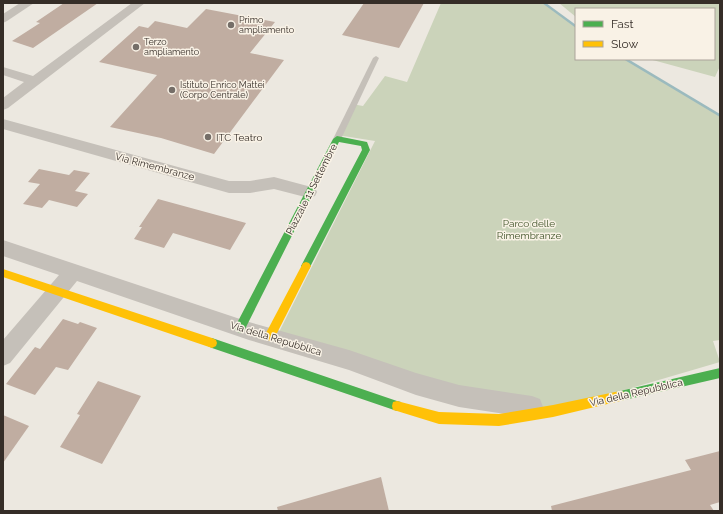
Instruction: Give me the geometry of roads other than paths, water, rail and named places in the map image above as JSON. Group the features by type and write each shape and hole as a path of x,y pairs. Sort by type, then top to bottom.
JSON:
{"street":[{"path":"3,18 28,3"},
{"path":"3,105 139,3"},
{"path":"3,71 35,81"},
{"name":"Via Rimembranze","path":"3,124 229,187 237,188 274,183 309,192"},
{"name":"Piazzale 11 Settembre","path":"238,352 244,329 309,192 337,139 364,144 366,150 270,336"},
{"name":"Via della Repubblica","path":"3,248 244,329 349,360 440,391 458,396 553,411"},
{"path":"3,356 74,271"},
{"name":"Via della Repubblica","path":"3,273 422,414 439,418 499,420 553,411 720,373"},
{"path":"439,418 440,391"}],"lane":[{"path":"337,139 376,58"}],"waterway":[{"path":"544,3 575,26"},
{"path":"627,60 720,116"}],"place":[{"name":"Primo ampliamento","path":"231,25"},
{"name":"Terzo ampliamento","path":"136,47"},
{"name":"Istituto Enrico Mattei (Corpo Centrale)","path":"172,90"},
{"name":"ITC Teatro","path":"208,137"}],"park label":[{"name":"Parco delle Rimembranze","path":"529,228"}]}
